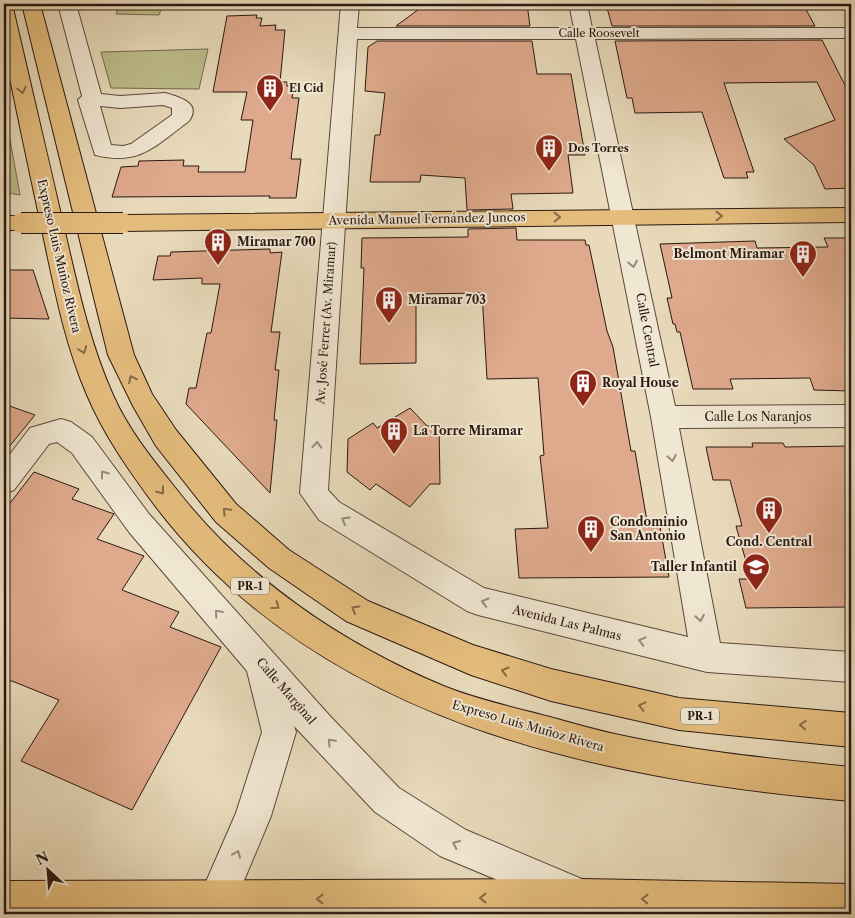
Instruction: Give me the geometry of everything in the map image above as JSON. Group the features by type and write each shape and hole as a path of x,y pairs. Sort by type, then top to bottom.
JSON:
{"main road":[{"name":"PR-1","path":"31,4 121,355 142,398 166,438 226,513 279,559 357,611 471,660 551,685 679,714 851,730"},
{"name":"Expreso Luis Muñoz Rivera","path":"4,8 76,333 97,386 118,430 142,467 182,520 222,562 270,602 322,639 374,670 446,703 516,725 623,753 729,771 851,784"},
{"name":"Avenida Manuel Fernández Juncos","path":"12,223 851,215"},
{"path":"13,896 214,907 582,897 851,903"}],"street":[{"path":"67,4 90,93"},
{"name":"Av. José Ferrer (Av. Miramar)","path":"314,494 350,4"},
{"name":"Calle Central","path":"578,4 624,216 664,417 707,657"},
{"name":"Calle Roosevelt","path":"348,34 851,34"},
{"name":"Calle Los Naranjos","path":"664,417 851,416"},
{"name":"Calle Marginal","path":"4,482 40,436 61,430 82,445 139,523 317,727 387,800 453,843 582,897"},
{"name":"Avenida Las Palmas","path":"314,494 329,511 478,601 707,657 851,667"},
{"path":"214,907 253,816 279,732 262,663"},
{"path":"834,914 851,912"}],"green space":[{"path":"120,4 163,4 159,15 116,14"},
{"path":"208,49 199,89 111,88 101,52"},
{"path":"4,107 20,195 4,192"}],"building":[{"path":"426,4 527,4 530,26 396,26"},
{"path":"606,4 803,4 815,26 612,26"},
{"path":"257,15 256,18 262,18 260,26 276,25 275,30 285,30 280,82 287,82 287,86 294,86 292,98 299,98 291,159 301,159 296,198 269,198 270,196 112,197 121,167 138,166 139,161 184,160 183,166 199,166 198,172 245,172 253,120 241,120 247,92 213,92 227,16"},
{"path":"822,40 851,97 851,188 825,189 814,165 784,139 835,120 817,82 724,83 754,172 746,172 748,178 724,178 702,112 635,113 632,98 627,98 615,41"},
{"path":"377,41 532,41 537,74 571,74 585,155 568,155 573,193 511,194 513,209 467,210 465,178 421,175 420,182 370,182 375,135 380,135 385,93 365,91 368,47"},
{"path":"516,228 517,240 585,240 586,245 589,245 607,331 613,347 631,451 635,451 648,527 660,527 669,577 519,578 515,529 548,528 540,456 544,455 538,378 487,379 482,293 416,294 416,363 360,364 364,268 361,268 362,238 468,237 468,229"},
{"path":"824,238 851,238 851,391 814,390 810,378 730,379 733,389 693,389 680,332 677,332 675,324 673,324 667,298 672,298 660,244 755,241 757,248 828,247"},
{"path":"270,249 270,253 282,252 271,332 280,332 275,370 279,370 274,420 277,420 270,493 186,404 189,388 196,388 207,333 211,333 220,284 202,284 202,278 153,280 158,256 170,256 171,252"},
{"path":"4,270 33,270 49,319 4,318"},
{"path":"4,404 35,415 4,453"},
{"name":"La Torre Miramar","path":"410,408 427,426 439,425 440,484 430,484 410,507 376,484 370,490 347,472 348,439 373,423 377,428"},
{"path":"752,443 783,443 785,447 851,446 851,607 746,608 739,579 751,579 736,526 742,526 730,480 713,480 706,447 753,447"},
{"path":"34,472 79,489 72,499 114,514 97,539 144,556 122,590 179,612 170,627 221,647 132,810 21,761 59,700 12,681 4,681 4,511"}],"place":[{"name":"El Cid","path":"270,112"},
{"name":"Dos Torres","path":"549,172"},
{"name":"Miramar 700","path":"218,266"},
{"name":"Belmont Miramar","path":"803,278"},
{"name":"Miramar 703","path":"389,324"},
{"name":"Royal House","path":"583,407"},
{"name":"La Torre Miramar","path":"394,455"},
{"name":"Cond. Central","path":"769,534"},
{"name":"Condominio San Antonio","path":"591,553"},
{"name":"Taller Infantil","path":"756,591"}]}
